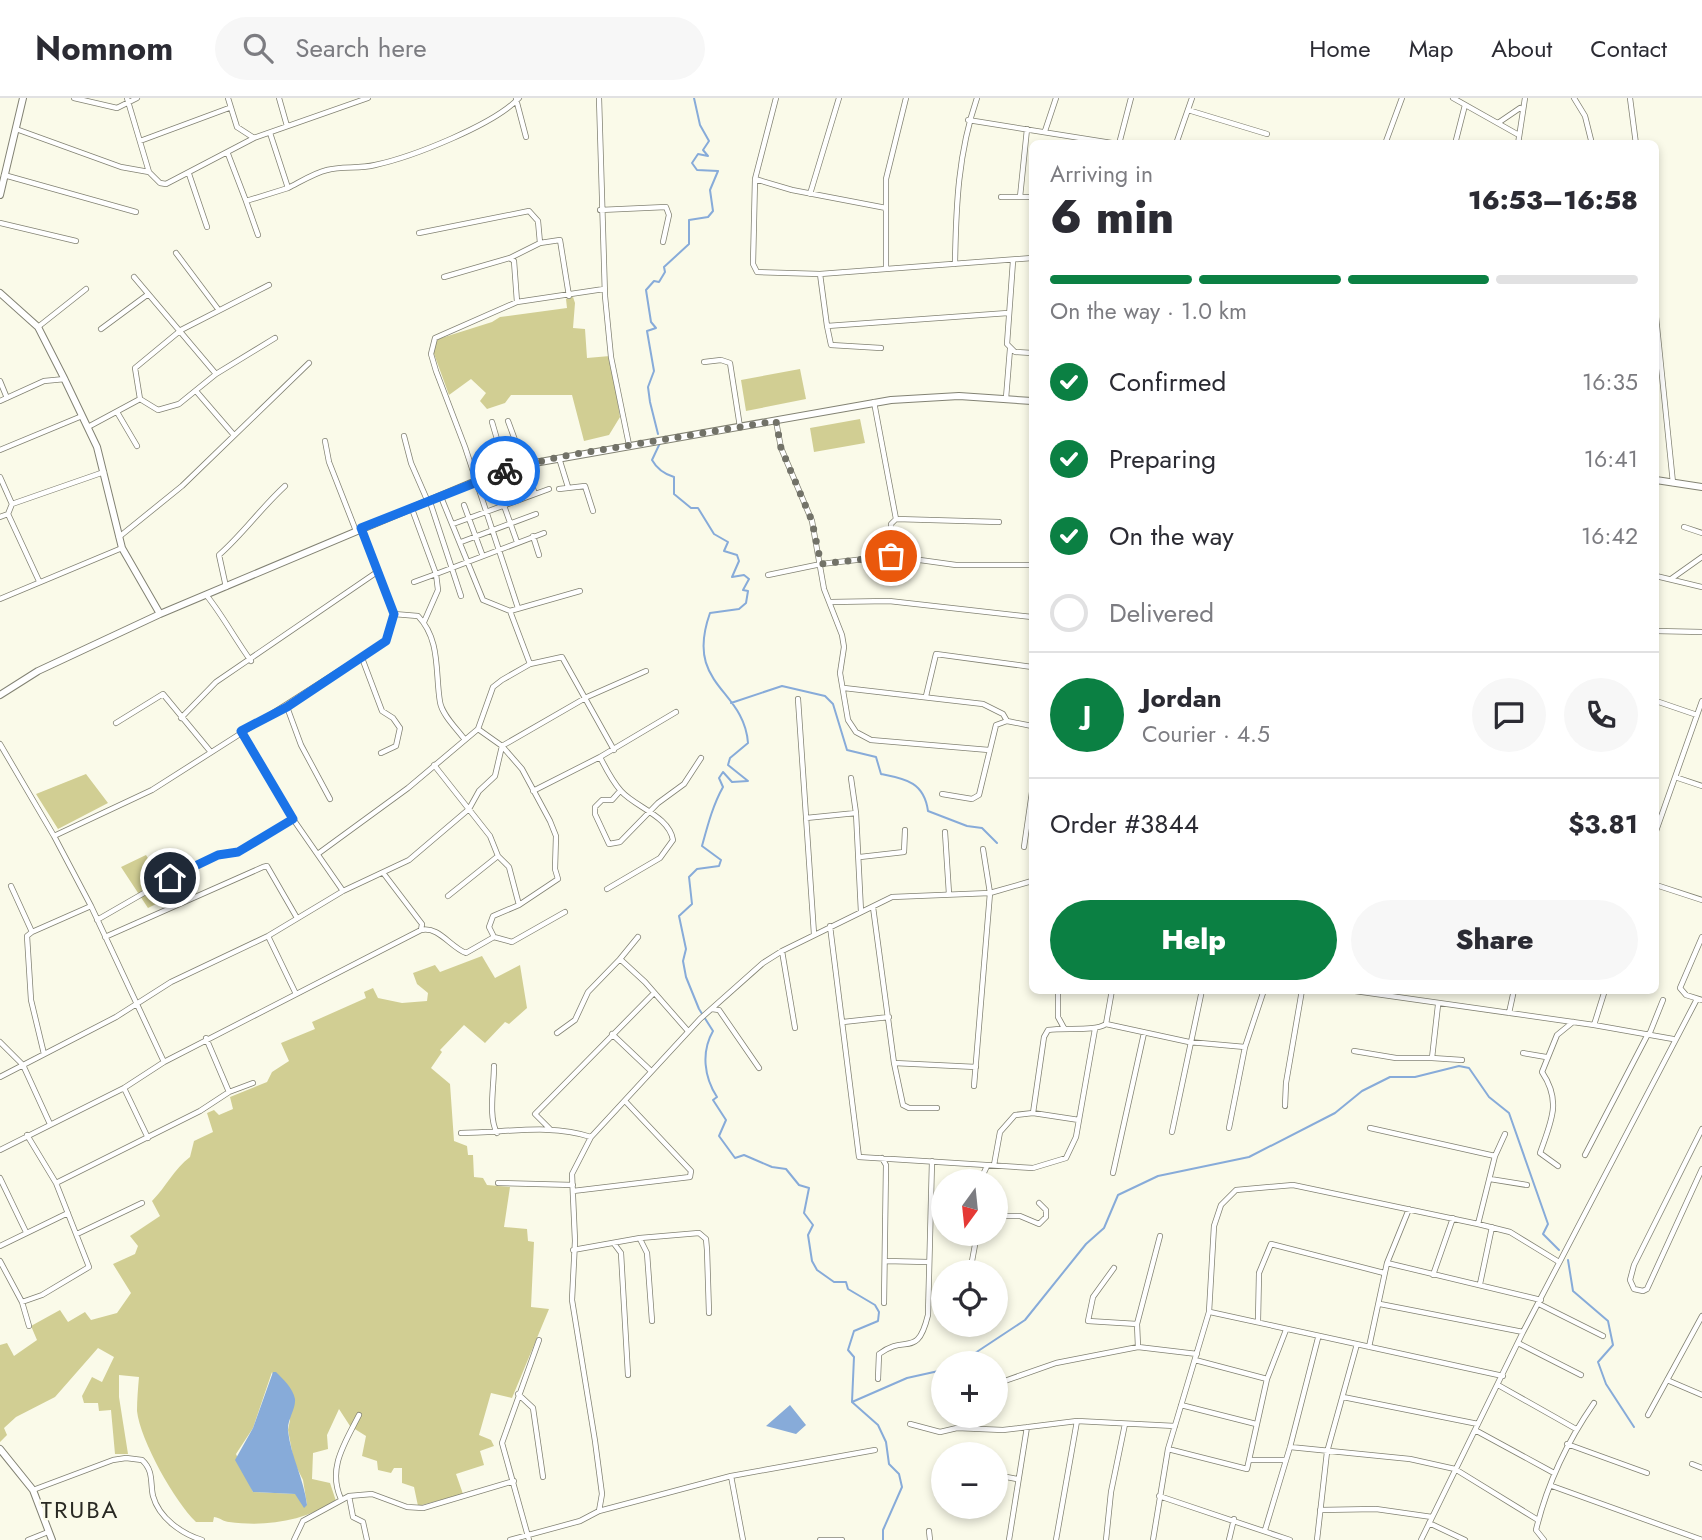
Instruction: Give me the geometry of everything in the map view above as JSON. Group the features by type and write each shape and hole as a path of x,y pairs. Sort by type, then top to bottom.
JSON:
{"street":[{"path":"0,195 23,98"},
{"path":"74,98 117,108 137,98"},
{"path":"228,98 237,127 254,138"},
{"path":"279,98 287,126"},
{"path":"127,101 149,172 160,183 166,184 228,154 254,138 368,98"},
{"path":"599,98 604,289 611,358 629,445"},
{"path":"776,98 755,179 755,270 771,274 820,274 1029,258"},
{"path":"810,194 839,98"},
{"path":"886,269 888,163 906,98"},
{"path":"955,264 958,175 968,120 977,98"},
{"path":"1045,131 1056,98"},
{"path":"1119,140 1131,98"},
{"path":"1177,140 1192,98"},
{"path":"1386,140 1402,98"},
{"path":"1453,98 1517,134"},
{"path":"1518,140 1521,107 1525,98"},
{"path":"1574,98 1585,116 1591,140"},
{"path":"1630,98 1635,140"},
{"path":"517,99 526,137"},
{"path":"246,201 288,188 328,169 352,170 405,156 464,132 512,107 517,99"},
{"path":"1456,140 1465,105"},
{"path":"1498,123 1521,107"},
{"path":"140,141 229,108"},
{"path":"1188,110 1267,134"},
{"path":"968,120 1096,140"},
{"path":"16,129 121,167 149,172"},
{"path":"1020,197 1027,129"},
{"path":"270,133 288,188"},
{"path":"228,154 258,235"},
{"path":"4,170 136,212"},
{"path":"188,174 207,228"},
{"path":"755,179 810,194 886,208"},
{"path":"1000,197 1029,197"},
{"path":"600,210 666,207 669,215 663,242"},
{"path":"419,233 528,211 538,221 540,243"},
{"path":"0,223 76,241"},
{"path":"444,277 510,258 540,243 562,242 569,296"},
{"path":"176,253 218,309"},
{"path":"510,258 514,261 517,302"},
{"path":"1006,398 1010,349 1006,334 1013,261"},
{"path":"820,274 831,345 881,348"},
{"path":"134,277 216,374"},
{"path":"268,285 181,330 135,368 140,399 152,408 166,409 179,404 216,374 275,338"},
{"path":"38,327 86,289"},
{"path":"518,608 436,371 432,346 435,338 517,302 604,289"},
{"path":"0,293 38,327 65,379 88,427 104,471 122,548 160,614"},
{"path":"102,328 148,295"},
{"path":"827,326 1008,313"},
{"path":"1659,346 1674,483"},
{"path":"1010,349 1029,352"},
{"path":"704,362 730,363 740,427"},
{"path":"119,537 182,486 309,363"},
{"path":"0,401 44,381 65,379"},
{"path":"0,381 7,398"},
{"path":"196,391 233,434"},
{"path":"0,695 38,671 160,614 476,481 523,465 874,402 933,397 1029,401"},
{"path":"88,427 140,399"},
{"path":"874,402 896,519"},
{"path":"117,412 137,446"},
{"path":"0,450 82,416"},
{"path":"508,421 535,494"},
{"path":"776,421 781,448 812,521 824,589 831,602 845,647 841,673 848,720 862,738 989,750"},
{"path":"492,422 518,499"},
{"path":"404,436 411,463 429,502 461,596"},
{"path":"54,836 152,790 241,731 287,707 386,641 394,614 329,462 325,441"},
{"path":"558,457 568,486"},
{"path":"12,504 104,471"},
{"path":"0,477 12,504 8,514 39,581"},
{"path":"1659,480 1702,487"},
{"path":"226,588 219,555 230,547 259,510 285,486"},
{"path":"497,486 517,541"},
{"path":"559,489 585,486 593,511"},
{"path":"453,524 549,489"},
{"path":"441,497 484,600 510,611 580,591"},
{"path":"464,505 482,554"},
{"path":"412,509 436,574 438,590 424,622"},
{"path":"0,517 8,514"},
{"path":"461,542 536,514"},
{"path":"891,556 891,524 896,519 999,522"},
{"path":"1684,527 1702,533"},
{"path":"414,582 466,560 544,533"},
{"path":"533,536 539,555"},
{"path":"0,599 122,548"},
{"path":"768,575 821,564 891,556 956,565 1029,565"},
{"path":"1670,579 1702,557"},
{"path":"181,718 216,682 251,661 377,572"},
{"path":"1659,577 1702,587"},
{"path":"206,596 224,615 237,642 251,661"},
{"path":"831,602 889,601 1029,617"},
{"path":"510,611 530,664"},
{"path":"394,614 418,616 424,622 438,660 440,702 465,740"},
{"path":"1659,631 1702,632"},
{"path":"926,696 936,654 1029,667"},
{"path":"318,853 408,788 478,729 493,687 530,664 562,657 587,697 614,750"},
{"path":"362,658 382,711 393,718 400,728 396,746 381,753"},
{"path":"0,1077 116,1017 137,1001 212,961 268,936 343,891 384,874 437,839 469,809 480,791 495,776 502,746 587,697 646,671"},
{"path":"844,688 983,704 1003,714 1007,721"},
{"path":"116,723 163,694 210,751"},
{"path":"798,699 814,934"},
{"path":"1659,822 1702,701"},
{"path":"1659,702 1697,715"},
{"path":"287,707 301,746 330,799"},
{"path":"533,791 614,750 676,712"},
{"path":"942,794 972,799 979,795 996,726 1007,721 1029,725"},
{"path":"478,729 502,746 522,769 556,836 555,869 558,877 519,905 493,916 489,927 494,937"},
{"path":"241,731 293,819 343,891"},
{"path":"0,744 91,906 164,1062"},
{"path":"600,757 620,790 650,811 672,834 672,845 660,858 607,889"},
{"path":"620,790 612,800 602,800 595,807 595,814 607,843 620,842 650,811 684,784 701,758"},
{"path":"434,765 489,836 498,856 509,867 519,905"},
{"path":"1675,777 1702,786"},
{"path":"851,778 856,813 861,912"},
{"path":"806,818 856,813"},
{"path":"1024,847 1029,813"},
{"path":"97,920 170,878 218,855 238,852 293,819"},
{"path":"859,857 904,852 905,830"},
{"path":"945,832 949,894"},
{"path":"974,1086 990,893 983,849"},
{"path":"448,896 498,856"},
{"path":"105,937 267,866 297,918"},
{"path":"384,874 421,927 466,953 494,937 512,942 565,912"},
{"path":"599,1511 602,1494 572,1300 574,1166 591,1138 700,1019 782,951 892,897 990,893 1029,882"},
{"path":"11,886 32,932"},
{"path":"1659,886 1702,900"},
{"path":"44,1054 31,1000 26,941 32,932 91,906"},
{"path":"873,907 894,1063 903,1105 909,1108 937,1108"},
{"path":"830,926 858,1155 1033,1168 1066,1158 1073,1149 1095,1029"},
{"path":"0,1150 124,1088 206,1038 296,994 421,927"},
{"path":"268,936 296,994"},
{"path":"558,1033 575,1020 587,992 638,937"},
{"path":"1421,1540 1523,1332 1673,1039 1699,999 1683,992 1680,981 1702,937"},
{"path":"782,951 795,1028"},
{"path":"620,959 688,1031"},
{"path":"550,1129 535,1114 654,993"},
{"path":"1058,994 1058,1017 1064,1028"},
{"path":"1106,1024 1111,994"},
{"path":"1172,1132 1201,994"},
{"path":"1229,1128 1244,1047 1263,994"},
{"path":"1286,1106 1286,1083 1301,994"},
{"path":"1368,994 1594,1025 1673,1039"},
{"path":"1509,1013 1513,994"},
{"path":"1594,1025 1604,994"},
{"path":"1585,1155 1648,1035 1663,1000"},
{"path":"1432,1058 1438,1005"},
{"path":"712,1008 719,1010 759,1068"},
{"path":"843,1022 889,1017"},
{"path":"1558,1166 1540,1153 1554,1108 1553,1088 1542,1072 1546,1057 1561,1030 1573,1022"},
{"path":"1033,1113 1045,1032 1064,1028 1095,1029 1106,1024 1189,1042 1244,1047"},
{"path":"1113,1173 1143,1033"},
{"path":"612,1034 651,1071"},
{"path":"206,1038 229,1091"},
{"path":"0,1042 23,1065 50,1124"},
{"path":"1354,1051 1396,1058 1462,1060"},
{"path":"1523,1053 1546,1057"},
{"path":"894,1063 976,1068"},
{"path":"494,1066 495,1095 490,1118 498,1133"},
{"path":"56,1183 148,1138 229,1091 253,1083"},
{"path":"124,1088 148,1138"},
{"path":"498,1183 573,1188 690,1177 691,1171 626,1102"},
{"path":"995,1166 1000,1132 1006,1122 1015,1115 1033,1113 1079,1120"},
{"path":"1370,1128 1495,1156"},
{"path":"461,1133 550,1129 573,1131 591,1138"},
{"path":"1702,1129 1630,1280 1634,1289 1643,1292 1647,1289 1702,1169"},
{"path":"1479,1224 1495,1156 1505,1134"},
{"path":"22,1303 88,1269 56,1183 27,1135"},
{"path":"881,1158 886,1165"},
{"path":"884,1303 886,1165 891,1158"},
{"path":"878,1379 879,1354 896,1346 914,1343 923,1335 928,1315 932,1161"},
{"path":"0,1178 26,1232"},
{"path":"1490,1179 1527,1185"},
{"path":"1153,1540 1168,1449 1209,1312 1211,1239 1221,1205 1236,1190 1293,1185 1453,1218 1516,1235 1559,1262"},
{"path":"77,1234 142,1203"},
{"path":"1008,1216 1020,1216 1039,1224 1046,1217 1046,1210 1038,1203"},
{"path":"1369,1347 1380,1304 1384,1273 1409,1209"},
{"path":"0,1245 68,1213"},
{"path":"1433,1275 1453,1218"},
{"path":"1480,1284 1492,1227"},
{"path":"573,1250 640,1238 699,1233 706,1239 709,1313"},
{"path":"1138,1347 1137,1324 1160,1236"},
{"path":"640,1238 647,1253 652,1321"},
{"path":"614,1244 621,1253 628,1375"},
{"path":"1258,1321 1259,1273 1271,1244 1384,1273"},
{"path":"0,1261 22,1303 29,1326"},
{"path":"885,1261 928,1262"},
{"path":"1387,1263 1480,1284 1540,1302 1603,1336"},
{"path":"1114,1268 1093,1297 1088,1321 1137,1324"},
{"path":"1380,1304 1523,1332"},
{"path":"1209,1312 1258,1321 1318,1338 1503,1376"},
{"path":"1648,1415 1702,1316"},
{"path":"1168,1449 1247,1469 1267,1379 1286,1329"},
{"path":"1265,1530 1318,1338"},
{"path":"528,1538 502,1443 539,1339"},
{"path":"1518,1343 1581,1375"},
{"path":"1317,1540 1327,1452 1357,1344"},
{"path":"1008,1380 1056,1363 1138,1347 1196,1357 1267,1379"},
{"path":"1667,1380 1702,1395"},
{"path":"1498,1385 1576,1429"},
{"path":"518,1394 533,1408 543,1477"},
{"path":"1343,1397 1478,1424"},
{"path":"1544,1540 1536,1530 1554,1473 1567,1444 1594,1404"},
{"path":"1181,1405 1256,1424"},
{"path":"341,1499 335,1486 335,1469 359,1415"},
{"path":"911,1424 940,1432 957,1428 1027,1427 1077,1421 1175,1426"},
{"path":"1056,1540 1077,1421"},
{"path":"1106,1540 1111,1492 1125,1424"},
{"path":"1009,1540 1027,1427"},
{"path":"1475,1430 1554,1473"},
{"path":"1567,1444 1647,1473"},
{"path":"1290,1447 1410,1459 1455,1469 1538,1520"},
{"path":"0,1449 33,1490 52,1540"},
{"path":"510,1540 528,1538 580,1521 599,1511 731,1475 875,1450"},
{"path":"33,1490 113,1460 125,1458 143,1461 153,1479 153,1496 165,1516 180,1531 202,1540"},
{"path":"1250,1460 1285,1460"},
{"path":"1692,1464 1702,1468"},
{"path":"731,1475 743,1540"},
{"path":"1008,1477 1017,1479"},
{"path":"294,1540 303,1521 349,1496 372,1494 407,1507 423,1508 514,1481"},
{"path":"1552,1486 1702,1540"},
{"path":"349,1496 353,1517 363,1522 367,1540"},
{"path":"1159,1496 1290,1540"},
{"path":"1320,1510 1376,1509 1432,1517"},
{"path":"1229,1540 1234,1519"},
{"path":"1429,1523 1465,1540"},
{"path":"28,1540 49,1531"},
{"path":"929,1531 930,1540"},
{"path":"820,1540 842,1540"}],"shaded area":[{"path":"573,297 573,328 585,329 587,358 610,356 620,417 609,435 584,441 572,395 511,395 505,403 487,409 480,401 486,393 471,379 449,395 433,351 435,340 500,317 567,308 566,299"},
{"path":"800,369 806,399 746,411 741,380"},
{"path":"860,419 865,443 814,452 810,428"},
{"path":"86,774 108,803 58,829 36,794"},
{"path":"146,855 172,896 148,908 121,867"},
{"path":"482,956 495,978 520,965 527,1008 509,1024 505,1022 485,1043 464,1025 440,1050 442,1052 431,1068 450,1084 454,1141 467,1146 468,1155 473,1155 474,1177 483,1178 487,1185 510,1187 504,1227 527,1229 528,1241 534,1242 531,1307 549,1309 512,1398 491,1393 479,1435 491,1440 494,1446 480,1451 484,1465 456,1474 463,1494 418,1506 414,1487 402,1483 402,1468 394,1468 391,1473 378,1470 377,1461 362,1456 366,1436 350,1426 339,1409 327,1435 328,1449 313,1453 312,1479 330,1483 336,1501 298,1518 271,1523 227,1522 214,1517 213,1522 196,1522 169,1486 151,1454 137,1411 139,1377 119,1375 119,1397 128,1454 115,1454 111,1410 99,1411 98,1403 84,1403 82,1396 92,1377 102,1382 114,1357 98,1348 55,1397 16,1417 4,1428 7,1435 0,1442 0,1345 7,1343 14,1356 37,1340 31,1326 60,1310 68,1322 85,1312 91,1320 117,1313 131,1293 113,1264 135,1254 138,1246 130,1236 160,1216 152,1201 190,1157 194,1141 213,1132 207,1113 214,1110 219,1115 233,1109 230,1097 267,1082 272,1072 289,1061 281,1043 315,1029 312,1022 366,998 364,992 373,988 378,998 402,1003 427,1001 428,993 417,984 413,973 435,965 440,972","holes":["272,1372 290,1420 288,1430 294,1462 303,1480 307,1505 296,1494 253,1492 236,1454 253,1428"]}],"water":[{"path":"273,1372 287,1384 295,1399 288,1431 305,1495 307,1505 304,1508 295,1494 253,1492 235,1460 253,1428"},
{"path":"790,1405 806,1425 796,1434 766,1426"}],"waterway":[{"path":"658,434 648,387 654,371 647,331 656,328 651,322 646,290 654,281 659,282 665,272 664,267 689,244 689,220 708,217 713,211 710,190 718,171 697,170 692,163 698,154 708,156 703,150 709,141 700,125 694,98"},
{"path":"660,443 652,460 661,471 674,477 674,494 691,508 698,508 714,534 728,542 724,551 737,555 739,561 732,577 744,575 749,579 743,590 748,591 746,603 739,609 710,613 704,637 704,656 710,672 737,710 748,743 730,758 728,765 748,781 732,782 723,772 719,778 723,787 702,846 721,860 719,866 697,869 689,877 692,904 679,916 686,949 683,961 686,977 699,1009 713,1031 707,1047 706,1064 709,1081 717,1097 713,1100 726,1120 719,1136 735,1158 744,1155 772,1167 786,1169 799,1185 809,1188 804,1213 813,1225 808,1235 812,1261 817,1270 834,1282 846,1282 848,1289 875,1305 879,1312 878,1321 854,1331 848,1350 854,1357 852,1402 878,1425 886,1442 889,1464 899,1474 902,1487 883,1530 883,1540"},
{"path":"731,703 782,686 825,696 833,704 847,750 876,757 881,774 906,780 918,788 926,801 928,811 967,826 982,828 997,843"},
{"path":"978,1351 1025,1320 1086,1244 1104,1228 1118,1195 1158,1176 1249,1157 1335,1113 1362,1091 1390,1077 1415,1077 1459,1066 1469,1068 1489,1097 1509,1113 1548,1224 1543,1234 1559,1250"},
{"path":"1568,1260 1573,1291 1608,1321 1613,1345 1598,1362 1606,1384 1634,1427"},
{"path":"852,1402 907,1378 931,1373"}],"way so far":[{"path":"505,471 558,457 776,421 781,448 812,521 821,564 891,556"}],"district":[{"name":"TRUBA","path":"80,1510"}],"route":[{"path":"170,878 218,855 238,852 293,819 241,731 287,707 386,641 394,614 361,528 505,471"}]}
